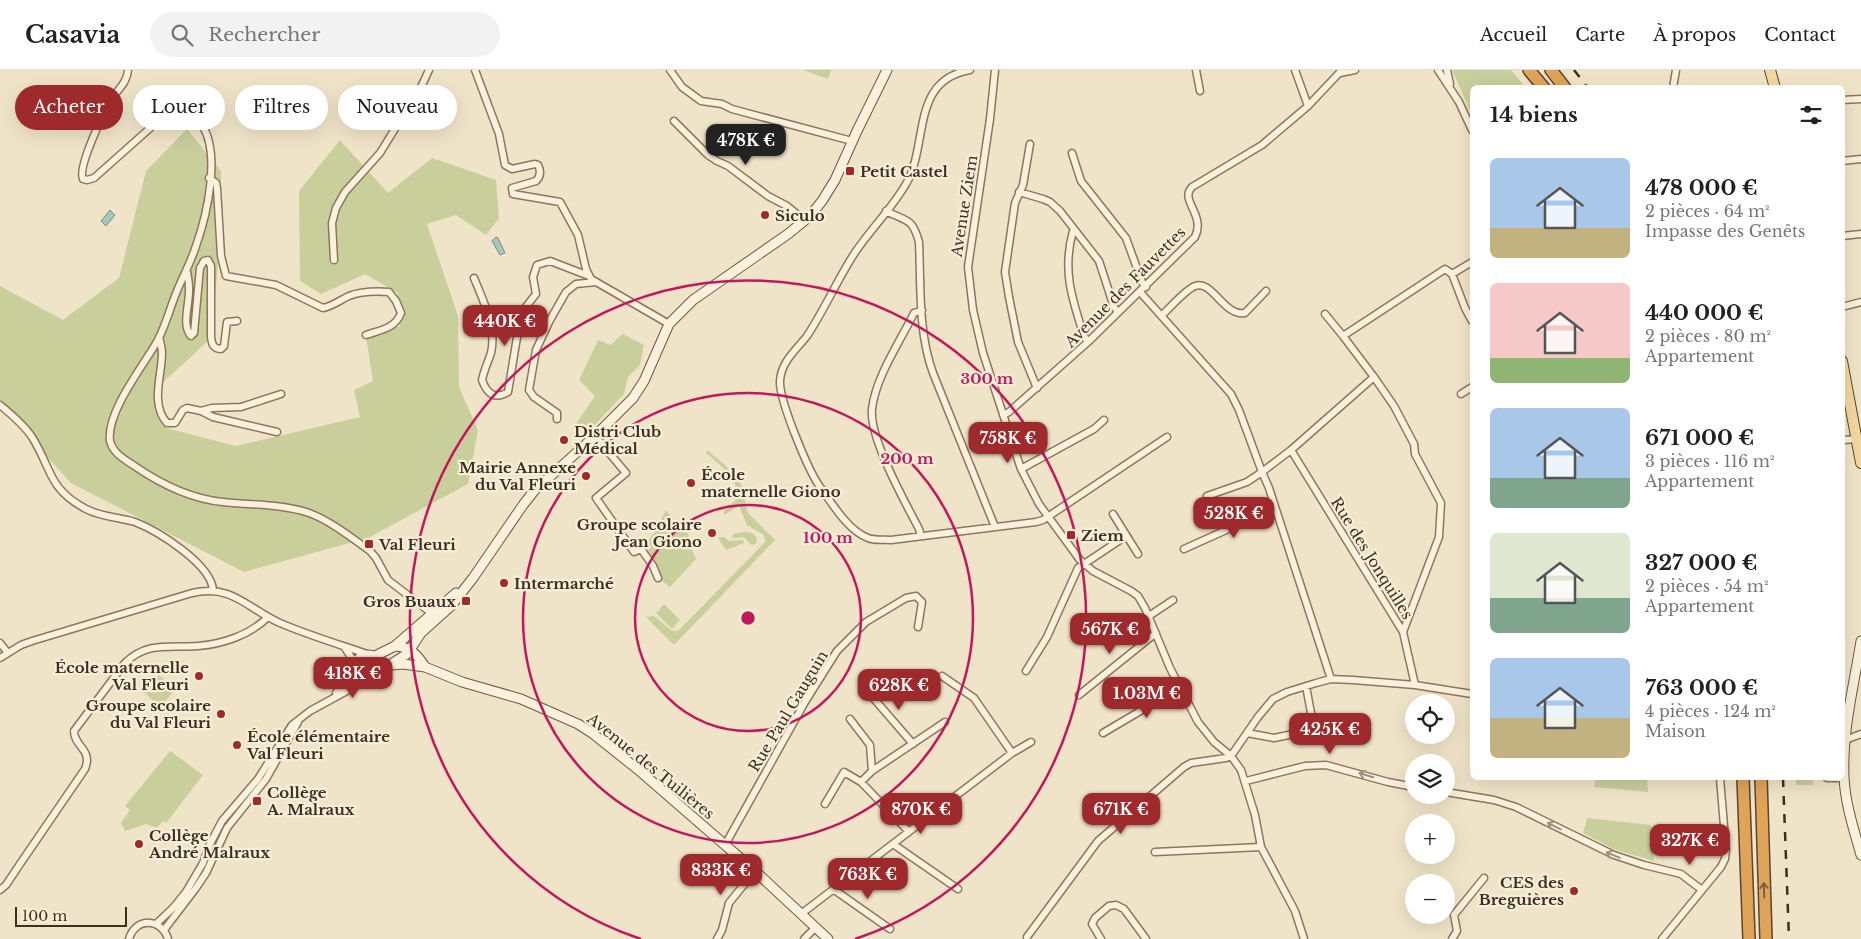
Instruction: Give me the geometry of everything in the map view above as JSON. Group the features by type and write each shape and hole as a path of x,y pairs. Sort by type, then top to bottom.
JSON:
{"highway":[{"path":"1529,70 1542,85"},
{"path":"1550,70 1562,85"},
{"path":"1743,780 1749,939"},
{"path":"1761,780 1766,939"}],"main road":[{"path":"1770,70 1775,85"},
{"path":"1845,374 1859,440 1861,463"},
{"path":"1850,398 1861,427"}],"street":[{"path":"128,70 127,77 111,100 84,160 81,173 83,179 94,178 166,114 180,107 190,110 201,123 209,138 211,154 206,209 196,246 187,271 176,292 168,320 116,410 110,441 114,450 142,472 185,492 222,502 264,505 299,511 319,518 370,551 388,580 435,616"},
{"path":"334,260 332,222 336,208 345,192 380,153 422,85 429,70"},
{"path":"475,70 499,134 505,165 512,169 535,164 540,169 540,174 536,181 512,188 513,194 560,202 578,235 589,276"},
{"path":"670,70 682,87 702,101 722,104 732,109 852,141"},
{"path":"156,924 186,892 203,863 222,821 258,779 292,726 310,711 334,696 363,682 375,681 387,667 411,649 435,616 473,578 534,491 595,436 638,392 669,324 682,309 804,222 830,188 887,70"},
{"path":"970,70 949,76 934,91 924,112 913,168 907,183 857,250 807,335 782,370 780,382 782,393 797,440 817,483 845,522 868,538 891,540 1036,522 1049,516 1167,437"},
{"name":"Avenue Ziem","path":"995,70 990,119 968,267 983,353 1021,469 1033,494 1084,564 1131,591 1141,601 1178,684 1198,722 1214,742 1231,756 1241,770 1246,781 1255,815 1261,847 1295,911 1304,939"},
{"path":"1196,70 1200,91"},
{"path":"1295,70 1308,106"},
{"name":"Avenue des Fauvettes","path":"1003,415 1037,388 1088,342 1146,287 1197,234 1198,219 1188,199 1189,190 1262,145 1308,106 1341,71 1355,70"},
{"path":"1438,70 1450,88 1470,126"},
{"path":"1447,70 1450,88"},
{"path":"1674,85 1676,70"},
{"path":"1845,100 1861,99"},
{"path":"674,121 717,162 728,166 768,196 787,206 804,222"},
{"path":"1030,144 1023,185 1015,203 1005,272 1018,342 1037,388"},
{"path":"1072,153 1081,181 1126,238 1142,282 1146,287"},
{"path":"1845,161 1861,159"},
{"path":"209,178 216,183 217,188 220,249 226,276 276,284 323,308 330,307 349,296 371,291 389,292 396,300 401,314 397,321 389,327 366,335"},
{"path":"1019,192 1050,202 1060,211 1098,261 1114,307 1118,312"},
{"path":"886,211 908,220 916,233 919,242 922,330 928,361 995,527"},
{"path":"1074,231 1067,260 1068,274 1075,309 1084,336 1088,342"},
{"path":"1845,236 1861,234"},
{"path":"187,271 189,288 186,327 188,334 190,336 194,334 200,268 204,260 208,260 211,266 212,346 216,349 221,349 224,346 227,322 237,321"},
{"path":"474,278 487,312 492,340 491,353 482,380 488,392 493,396 508,392 521,314 536,294 533,277 537,265 550,261 589,276 591,279 669,324"},
{"path":"1452,274 1470,263"},
{"path":"1343,336 1445,270 1452,274 1470,317"},
{"path":"557,419 557,412 534,397 529,390 536,350 566,292 576,284 598,282"},
{"path":"1162,316 1191,288 1198,285 1206,287 1232,311 1240,314 1266,291"},
{"path":"1140,292 1231,394 1239,410 1269,488 1331,679"},
{"path":"1845,306 1861,302"},
{"path":"921,536 877,440 871,418 878,384 914,313 922,310"},
{"path":"1325,314 1394,406 1414,444 1415,454 1441,502 1440,537 1402,632"},
{"path":"159,337 162,352 158,385 163,419 166,423 175,424 183,410 187,408 201,411 213,418 277,432"},
{"path":"1207,496 1247,482 1262,472 1291,450 1374,377"},
{"path":"1461,394 1470,388"},
{"path":"201,411 212,408 241,407 281,394"},
{"path":"0,405 28,431 47,470 63,494 88,510 137,523 182,550 211,579 213,590"},
{"path":"1021,469 1094,429 1104,420"},
{"path":"595,436 626,473 596,498 634,552 641,549 653,566 658,578"},
{"path":"1845,440 1859,440"},
{"name":"Rue des Jonquilles","path":"1291,450 1402,632 1415,685"},
{"path":"1184,550 1275,508"},
{"path":"1113,514 1138,554"},
{"path":"1026,671 1047,637 1078,568 1126,536"},
{"path":"0,658 21,645 192,593 213,590 233,595 279,623 371,655 387,667"},
{"name":"Rue Paul Gauguin","path":"725,845 805,702 837,651 866,622 906,598 916,596 922,602 918,627"},
{"path":"1149,616 1174,600"},
{"path":"334,696 360,657 395,646 435,616"},
{"path":"0,890 6,885 85,769 87,764 86,753 74,736 74,730 133,654 144,649 158,647 215,644 251,630 268,617"},
{"path":"1079,695 1156,633"},
{"path":"1861,641 1845,740 1861,734"},
{"path":"0,643 8,653"},
{"path":"395,646 411,649 425,667"},
{"path":"344,647 350,652 356,676 363,682"},
{"name":"Avenue des Tuilières","path":"387,667 403,664 425,667 462,682 539,705 578,724 634,766 725,845 828,939"},
{"path":"942,676 974,698 1012,753"},
{"path":"1027,937 1098,841 1184,767 1191,763 1231,756 1273,699 1282,694 1331,679 1415,685 1470,694"},
{"path":"1103,733 1142,710 1178,684"},
{"path":"1247,733 1274,738 1302,730 1311,713 1306,686"},
{"path":"869,692 913,744"},
{"path":"850,719 870,745 872,772"},
{"path":"164,930 206,873 226,828 266,779 299,720"},
{"path":"861,782 872,772 945,722"},
{"path":"801,914 1012,753 1032,742"},
{"path":"1246,781 1305,766 1326,765 1388,782 1405,785"},
{"path":"825,804 844,772 861,782 909,832"},
{"path":"1662,939 1720,867 1726,853 1720,780"},
{"path":"1844,780 1849,810 1861,855"},
{"path":"1455,794 1488,799 1516,807 1614,855 1685,876 1702,890"},
{"path":"892,844 958,889"},
{"path":"1155,852 1261,847"},
{"path":"717,939 722,930 729,903 754,871"},
{"path":"1452,939 1457,931 1454,915 1484,878"},
{"path":"833,889 890,929"},
{"path":"1101,939 1092,924 1095,918 1109,906 1116,905 1124,909 1146,939"},
{"path":"129,939 132,932 140,924 145,923 156,924 164,930 168,939"},
{"path":"804,939 815,928"}],"green space":[{"path":"803,70 831,70 828,79"},
{"path":"1452,70 1511,70 1523,85 1470,85 1470,110"},
{"path":"188,130 221,171 220,238 213,322 207,342 159,386 166,428 236,446 360,417 354,390 373,381 366,337 400,326 398,293 365,274 321,294 300,281 299,191 340,140 388,193 432,158 496,180 499,218 486,235 456,215 427,224 458,316 459,387 478,430 468,484 368,538 244,572 71,483 0,405 0,286 63,320 119,278 146,171"},
{"path":"623,334 644,345 640,365 628,377 624,394 588,432 576,424 595,396 579,380 598,340 610,345"},
{"path":"707,450 725,465 741,484 748,513 775,540 674,645 646,617 654,616 672,631 678,631 765,542 764,535 747,525 739,506 724,515 724,510 737,499 737,492 728,473 706,453"},
{"path":"666,510 674,521 683,524 696,559 670,587 658,578 641,549 655,532"},
{"path":"751,532 755,535 757,539 756,544 751,545 744,537 732,538 733,534"},
{"path":"721,537 729,541 743,540 744,543 726,550 718,538"},
{"path":"664,604 680,620 672,629 656,613"},
{"path":"159,675 175,690 160,707 144,692"},
{"path":"170,751 203,775 166,823 163,821 157,828 146,824 125,831 121,823 130,810 125,806"},
{"path":"1596,780 1647,780 1648,792 1594,787"},
{"path":"1796,780 1813,780 1813,785 1796,785"},
{"path":"1587,818 1651,825 1654,861 1616,850 1583,833"}],"water":[{"path":"110,210 115,215 106,226 101,221"},
{"path":"496,237 505,253 500,255 492,241"}],"railway":[{"path":"1574,70 1586,85"},
{"path":"1783,780 1789,939"}],"place":[{"name":"Petit Castel","path":"850,171"},
{"name":"Siculo","path":"765,215"},
{"name":"Distri Club Médical","path":"564,440"},
{"name":"Mairie Annexe du Val Fleuri","path":"586,476"},
{"name":"École maternelle Giono","path":"691,483"},
{"name":"Groupe scolaire Jean Giono","path":"712,533"},
{"name":"Ziem","path":"1071,535"},
{"name":"Val Fleuri","path":"369,544"},
{"name":"Intermarché","path":"504,583"},
{"name":"Gros Buaux","path":"466,601"},
{"name":"École maternelle Val Fleuri","path":"199,676"},
{"name":"Groupe scolaire du Val Fleuri","path":"221,714"},
{"name":"École élémentaire Val Fleuri","path":"237,745"},
{"name":"Collège A. Malraux","path":"257,801"},
{"name":"Collège André Malraux","path":"139,844"},
{"name":"CES des Breguières","path":"1574,891"}]}
